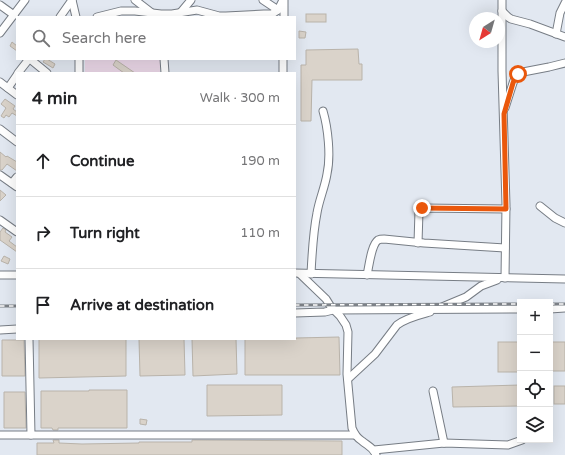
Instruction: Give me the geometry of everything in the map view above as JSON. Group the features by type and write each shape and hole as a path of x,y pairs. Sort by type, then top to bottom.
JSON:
{"street":[{"path":"0,33 25,0"},
{"path":"61,16 72,0"},
{"path":"72,0 76,16"},
{"path":"135,0 152,13"},
{"path":"181,12 191,0"},
{"path":"263,0 278,10"},
{"path":"101,16 121,11 135,11 161,15 197,10 219,16 272,14 278,10 283,0"},
{"path":"283,0 284,16"},
{"path":"502,0 502,71 506,209 503,278"},
{"path":"556,34 560,13 565,3"},
{"path":"0,5 14,15"},
{"path":"502,11 511,19 530,24 565,37"},
{"path":"19,72 28,60"},
{"path":"30,60 46,72"},
{"path":"79,60 79,72"},
{"path":"164,60 165,72"},
{"path":"283,60 283,72"},
{"path":"504,114 513,83 518,74 549,68 565,63"},
{"path":"8,88 16,77"},
{"path":"0,82 16,94"},
{"path":"311,274 316,213 327,174 328,165 328,129 323,110"},
{"path":"0,129 16,141"},
{"path":"0,175 15,185"},
{"path":"540,206 555,218 565,223"},
{"path":"418,243 419,211 421,208 506,209"},
{"path":"0,220 16,231"},
{"path":"368,275 374,245 377,241 384,239 418,243 505,248"},
{"path":"0,269 9,275"},
{"path":"297,273 565,279"},
{"path":"297,273 321,294 346,324 348,332 348,379 352,428 360,441 375,452 444,443 508,445 517,442"},
{"path":"0,275 16,275"},
{"path":"348,379 375,354 400,322 438,309 466,297 481,286 503,278"},
{"path":"553,308 565,308"},
{"path":"296,313 325,312 333,310 517,309"},
{"path":"0,330 16,329"},
{"path":"29,340 31,435"},
{"path":"433,391 444,443"},
{"path":"0,435 355,435"}],"shaded area":[{"path":"85,60 160,60 160,72 85,72"}],"building":[{"path":"306,14 326,14 326,22 306,22"},
{"path":"299,31 306,32 305,38 299,38"},
{"path":"12,42 16,45 16,50 10,46"},
{"path":"358,49 359,64 362,64 362,80 312,80 311,121 301,121 301,65 306,65 306,50"},
{"path":"44,60 49,60 55,64 53,68 43,62"},
{"path":"116,60 134,72 123,72 113,65"},
{"path":"5,99 15,106 13,109 16,111 16,115 12,113 9,117 6,115 4,118 1,116 6,108 1,104"},
{"path":"0,152 6,157 7,156 16,161 16,170 7,164 2,170 0,170"},
{"path":"0,190 6,195 0,201"},
{"path":"3,228 6,230 5,232 12,237 9,241 16,246 16,251 0,240 0,232"},
{"path":"4,256 10,259 8,264 1,261"},
{"path":"339,337 340,375 245,375 245,340 296,340 296,338"},
{"path":"2,340 24,340 25,376 2,376"},
{"path":"39,340 126,340 126,376 39,378"},
{"path":"139,340 184,340 185,375 140,376"},
{"path":"192,340 236,340 237,374 193,376"},
{"path":"498,342 517,342 517,372 498,372"},
{"path":"553,342 565,342 565,371 553,371"},
{"path":"207,385 282,385 282,415 207,416"},
{"path":"517,385 517,406 453,407 452,387"},
{"path":"554,386 565,386 565,404 554,404"},
{"path":"127,390 127,428 58,428 58,430 53,430 52,428 41,428 41,391"},
{"path":"4,392 25,392 26,428 4,428"},
{"path":"140,419 147,420 146,425 140,424"},
{"path":"53,440 59,440 59,443 82,444 192,442 192,440 342,441 342,455 37,455 37,443 54,443"}],"railway":[{"path":"296,305 517,304"},
{"path":"553,304 565,304"},
{"path":"0,306 16,306"}],"route":[{"path":"422,208 506,209 504,114 513,83 518,74"}]}
